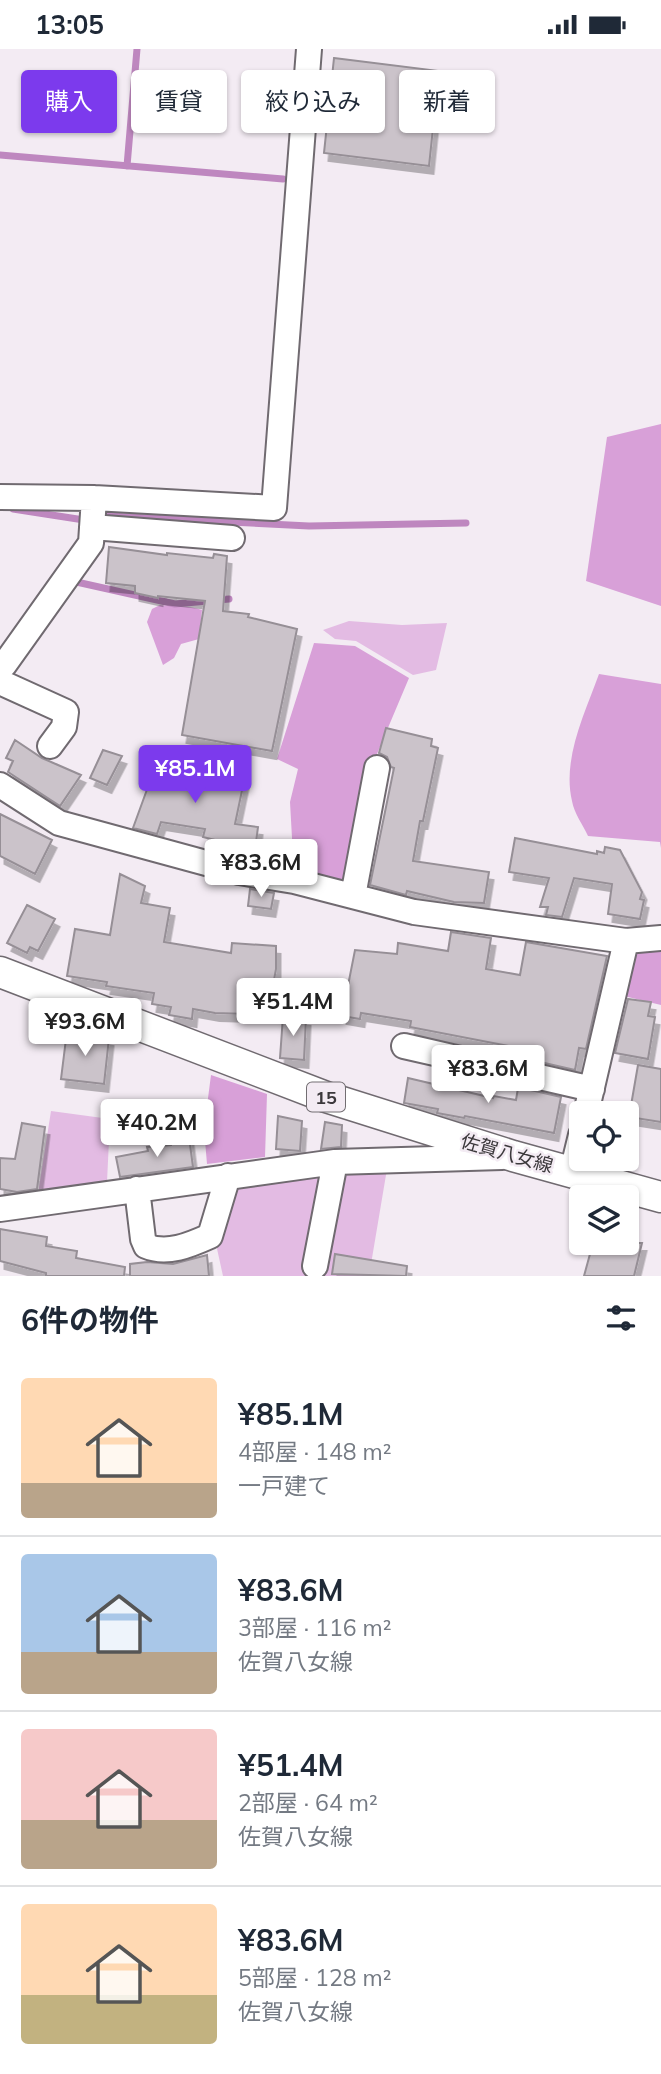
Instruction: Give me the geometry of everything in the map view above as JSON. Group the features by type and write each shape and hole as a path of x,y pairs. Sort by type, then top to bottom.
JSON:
{"main road":[{"name":"佐賀八女線","path":"0,972 326,1097 513,1156 569,1170"},
{"name":"佐賀八女線","path":"572,1171 661,1197"}],"street":[{"path":"0,497 94,498 274,508 309,49"},
{"path":"0,667 91,543 94,498"},
{"path":"92,527 232,538"},
{"path":"0,682 66,712 64,727 50,746"},
{"path":"353,896 377,768"},
{"path":"0,785 59,824 239,872 294,881 414,912 626,941 661,938"},
{"path":"404,1046 589,1101 626,941"},
{"path":"0,1209 335,1162 513,1156"},
{"path":"315,1266 335,1162"},
{"path":"137,1189 146,1246 156,1250 188,1246 210,1236 228,1176"}],"shaded area":[{"path":"661,424 661,606 586,581 607,437"},
{"path":"160,605 202,610 199,639 181,644 174,658 163,665 147,622 152,609"},
{"path":"349,621 402,625 447,623 436,670 413,675 356,641 335,639 323,630"},
{"path":"314,643 355,646 409,678 374,761 351,888 294,874 290,802 298,769 277,759"},
{"path":"599,674 661,684 661,848 660,842 588,836 575,810 570,785 572,753"},
{"path":"661,946 661,1005 624,996 634,947"},
{"path":"211,1075 267,1094 265,1157 207,1164 204,1129"},
{"path":"51,1111 110,1119 107,1182 38,1194"},
{"path":"387,1169 369,1276 223,1276 214,1235 230,1181"}],"building":[{"path":"334,58 431,70 399,70 399,133 432,133 429,166 324,153 326,133 385,133 385,70 333,70"},
{"path":"109,547 167,555 213,558 214,554 227,556 223,611 249,614 248,617 297,629 272,751 182,735 205,601 158,598 135,593 135,586 106,583"},
{"path":"386,728 432,739 431,746 438,748 413,861 489,872 484,903 454,902 407,891 406,895 370,885 394,768 387,757 379,753"},
{"path":"15,740 42,758 81,775 60,806 8,772 13,761 6,758"},
{"path":"103,750 122,756 107,785 90,778"},
{"path":"157,762 175,765 206,777 207,773 244,781 235,824 258,827 255,850 203,837 205,829 161,822 157,834 133,828"},
{"path":"0,814 52,840 35,874 0,856"},
{"path":"515,838 597,854 597,851 604,853 605,847 620,850 642,892 640,899 644,900 640,919 608,914 612,884 574,878 562,917 546,915 548,907 540,907 549,878 509,872"},
{"path":"120,874 145,886 141,903 170,908 164,942 231,953 232,943 276,946 272,991 277,991 279,1015 215,1013 193,1009 192,1019 169,1015 171,1007 152,1004 154,993 106,986 107,982 67,976 75,929 110,935"},
{"path":"250,889 274,893 271,909 248,906"},
{"path":"27,905 55,919 38,951 30,947 27,953 7,943"},
{"path":"451,932 491,938 486,969 520,975 526,942 607,956 586,1049 579,1048 575,1070 527,1059 529,1050 410,1027 411,1021 361,1013 360,1019 342,1016 355,950 397,954 398,943 448,951"},
{"path":"628,999 651,1002 648,1016 655,1017 648,1059 615,1053"},
{"path":"283,1016 306,1018 304,1060 280,1058"},
{"path":"67,1031 109,1038 104,1084 61,1079"},
{"path":"638,1065 661,1069 661,1122 639,1119 639,1101 632,1101"},
{"path":"408,1078 493,1098 516,1100 518,1088 561,1097 554,1133 437,1113 438,1109 404,1103"},
{"path":"278,1116 302,1121 300,1151 276,1149"},
{"path":"325,1122 342,1125 341,1147 321,1149"},
{"path":"22,1123 45,1127 37,1189 17,1192 0,1189 0,1158 15,1159"},
{"path":"189,1137 193,1167 120,1177 116,1157 148,1151 147,1147 171,1145 172,1139"},
{"path":"0,1229 47,1237 46,1246 77,1251 76,1258 125,1267 124,1276 46,1276 46,1273 0,1261"},
{"path":"639,1243 642,1243 634,1276 584,1276 590,1255 639,1255"},
{"path":"335,1254 407,1266 406,1276 332,1274"},
{"path":"207,1255 209,1276 130,1276 130,1264 173,1264"}],"waterway":[{"path":"127,166 137,49"},
{"path":"0,155 283,179"},
{"path":"13,509 84,520 83,524"},
{"path":"109,516 309,526 466,523"},
{"path":"72,581 175,604 229,599"}]}
